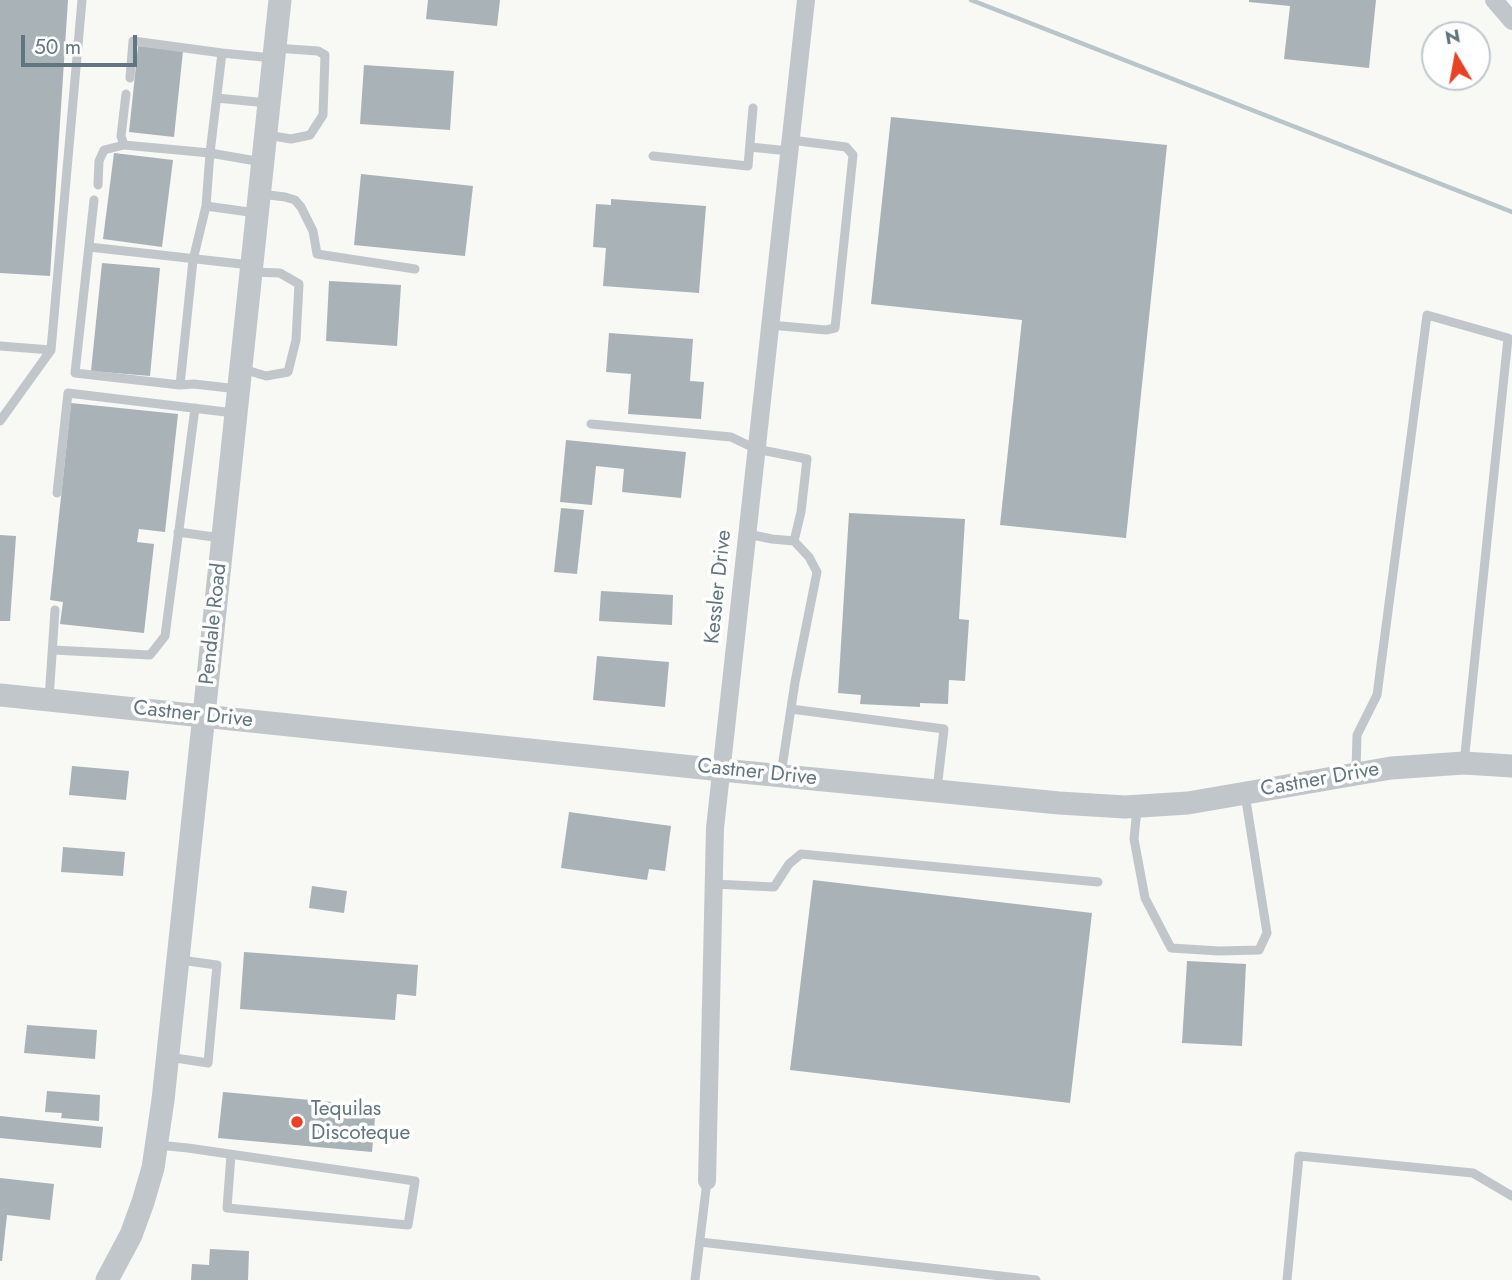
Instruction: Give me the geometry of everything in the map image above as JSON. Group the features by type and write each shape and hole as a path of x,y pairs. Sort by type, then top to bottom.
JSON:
{"street":[{"name":"Pendale Road","path":"107,1280 123,1252 153,1168 178,960 280,0"},
{"name":"Kessler Drive","path":"707,1181 715,828 806,0"},
{"path":"1494,0 1512,21"},
{"name":"Castner Drive","path":"0,695 722,770 1059,803 1137,807 1188,803 1391,768 1464,763 1512,766"}],"lane":[{"path":"0,421 51,349 82,0"},
{"path":"130,78 134,41 222,52 318,51 326,55 323,115 310,135 291,139 266,135"},
{"path":"180,385 193,260 206,206 222,52"},
{"path":"124,145 121,136 126,94"},
{"path":"217,98 269,103"},
{"path":"653,156 748,166 753,108"},
{"path":"98,185 99,161 104,150 124,145 210,153 263,162"},
{"path":"750,147 846,147 853,155 835,328 826,330 770,325"},
{"path":"89,247 280,273 299,284 296,340 288,372 180,385 75,373 94,200"},
{"path":"206,206 295,200 308,219 317,254 415,269"},
{"path":"1356,773 1357,735 1377,695 1427,315 1508,338 1464,763"},
{"path":"0,346 51,349"},
{"path":"57,494 68,393 236,413"},
{"path":"53,650 150,655 165,636 195,408"},
{"path":"591,424 731,438 756,449 807,459 801,512 794,541"},
{"path":"177,532 223,538"},
{"path":"747,534 794,541 809,557 817,572 780,775"},
{"path":"49,700 55,610"},
{"path":"791,709 944,729 936,791"},
{"path":"1137,807 1134,839 1145,898 1171,948 1259,950 1267,933 1245,794"},
{"path":"714,884 774,887 789,864 801,854 1098,882"},
{"path":"167,1056 208,1063 217,965 178,960"},
{"path":"156,1145 231,1154 415,1181 408,1225 227,1208 231,1154"},
{"path":"1287,1280 1299,1156 1473,1173 1512,1196"},
{"path":"695,1280 707,1181"},
{"path":"700,1242 1036,1280"}],"building":[{"path":"0,0 68,0 50,276 0,273"},
{"path":"428,0 500,0 497,26 426,19"},
{"path":"1249,0 1376,0 1369,68 1284,59 1290,6"},
{"path":"138,46 183,51 174,137 129,132"},
{"path":"364,65 454,71 450,130 360,124"},
{"path":"891,117 1167,145 1126,538 1000,525 1022,320 871,304"},
{"path":"114,153 173,160 162,247 103,239"},
{"path":"361,174 473,186 465,256 354,245"},
{"path":"611,199 706,206 699,293 603,286 606,248 593,247 596,204 611,205"},
{"path":"102,263 160,268 150,376 91,371"},
{"path":"329,281 401,285 397,346 326,341"},
{"path":"609,333 693,339 690,381 704,382 701,419 628,414 631,374 606,372"},
{"path":"71,403 178,414 165,532 139,529 137,542 154,544 144,633 60,624 63,602 50,600"},
{"path":"566,440 686,452 681,498 622,492 624,469 596,466 592,505 560,502"},
{"path":"561,508 584,510 577,574 554,572"},
{"path":"849,513 965,519 959,619 969,620 965,681 949,680 948,704 920,703 920,707 860,704 861,695 838,693"},
{"path":"0,535 16,536 10,621 0,621"},
{"path":"601,591 673,595 672,625 599,621"},
{"path":"597,656 669,662 665,707 593,700"},
{"path":"72,766 129,771 126,800 69,795"},
{"path":"569,812 671,826 665,871 649,869 647,880 561,868"},
{"path":"63,847 125,852 123,876 61,872"},
{"path":"813,880 1092,913 1070,1103 790,1070"},
{"path":"312,886 347,891 344,913 309,908"},
{"path":"244,952 418,965 416,996 397,994 395,1020 240,1009"},
{"path":"1187,961 1246,964 1242,1046 1182,1043"},
{"path":"27,1025 97,1030 95,1059 24,1053"},
{"path":"47,1091 100,1095 99,1121 61,1118 62,1113 45,1112"},
{"name":"Tequilas Discoteque","path":"223,1092 376,1106 372,1152 218,1138"},
{"path":"0,1116 103,1127 101,1148 0,1138"},
{"path":"0,1178 54,1184 50,1220 7,1215 2,1261 0,1261"},
{"path":"210,1249 249,1251 248,1280 191,1280 192,1264 209,1265"}],"waterway":[{"path":"971,0 1512,212"}],"place":[{"name":"Tequilas Discoteque","path":"297,1122"}]}
